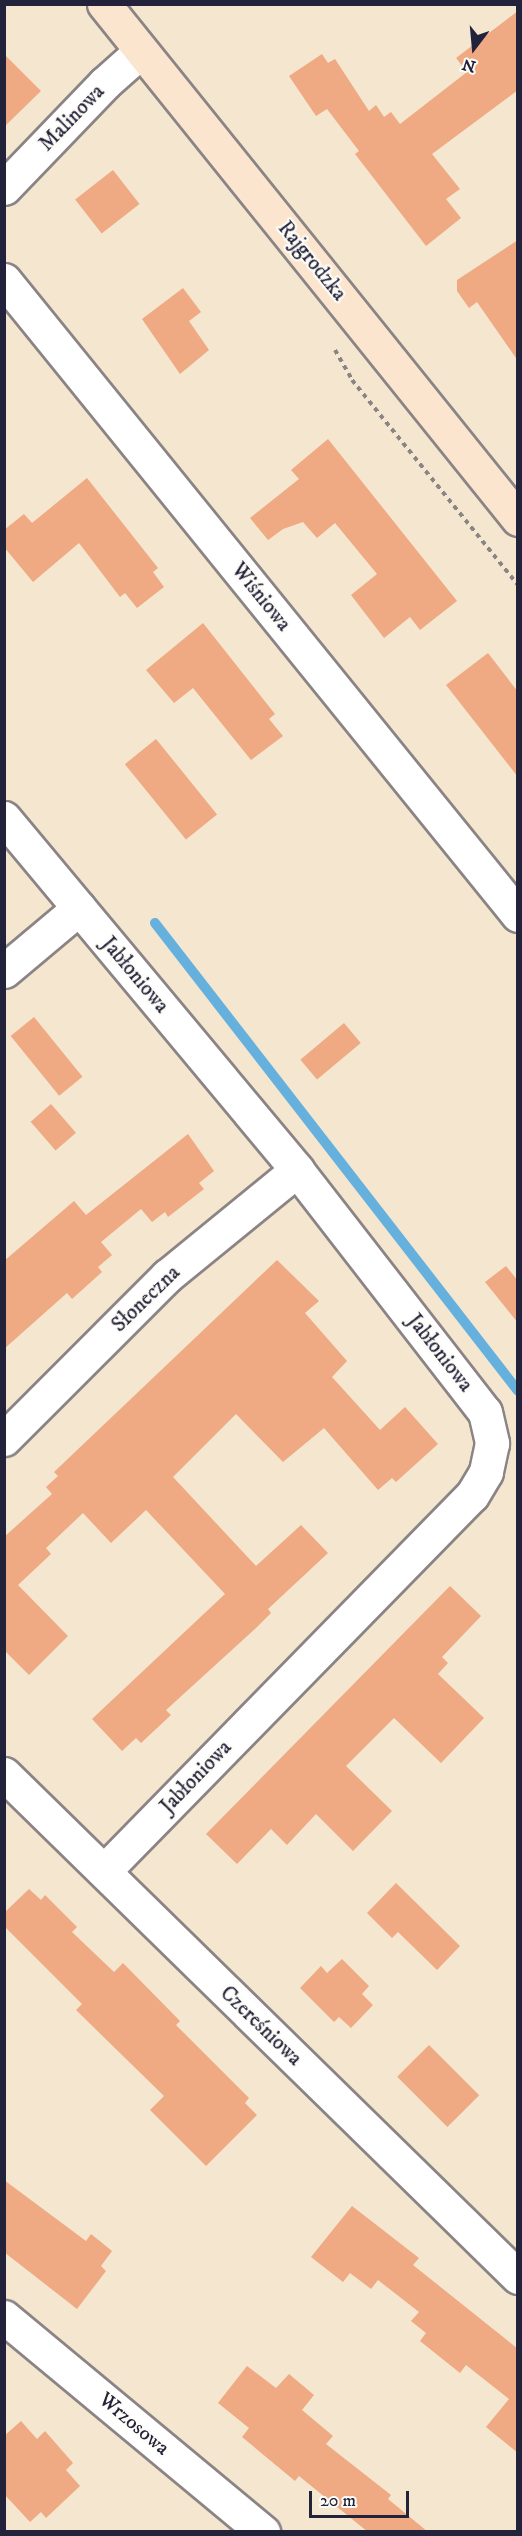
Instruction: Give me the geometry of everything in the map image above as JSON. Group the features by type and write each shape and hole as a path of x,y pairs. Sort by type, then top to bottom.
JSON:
{"street":[{"name":"Rajgrodzka","path":"104,4 518,519"},
{"name":"Malinowa","path":"4,188 105,83 141,51"},
{"name":"Wiśniowa","path":"4,280 518,915"},
{"name":"Jabłoniowa","path":"4,818 297,1170 485,1412 492,1443 486,1472 472,1495 104,1871"},
{"path":"4,971 79,908"},
{"name":"Słoneczna","path":"4,1438 167,1276 297,1170"},
{"name":"Czereśniowa","path":"4,1774 518,2277"},
{"name":"Wrzosowa","path":"4,2317 263,2532"}],"building":[{"path":"518,11 518,90 432,154 460,189 446,199 461,218 426,246 355,154 359,151 327,109 316,116 289,76 322,54 328,63 335,59 369,111 376,105 384,117 391,112 400,124 467,72 456,58"},
{"path":"4,54 41,91 4,127"},
{"path":"113,170 139,204 102,233 75,200"},
{"path":"518,240 518,361 477,302 469,308 457,291 457,280"},
{"path":"183,288 201,312 189,321 209,350 180,374 142,319"},
{"path":"328,439 457,601 420,630 410,617 384,638 351,595 377,574 335,523 317,538 303,522 283,529 268,540 250,518 299,479 291,470"},
{"path":"87,478 158,568 153,572 164,587 137,608 125,593 120,597 79,543 33,582 4,547 4,530 24,514 32,523"},
{"path":"203,623 275,714 269,719 283,736 251,760 193,688 174,703 146,670"},
{"path":"488,653 518,692 518,777 446,685"},
{"path":"156,739 217,814 186,840 125,764"},
{"path":"34,1017 82,1077 59,1096 11,1036"},
{"path":"344,1023 361,1043 317,1080 300,1060"},
{"path":"51,1104 76,1133 56,1150 31,1122"},
{"path":"188,1134 214,1171 199,1183 204,1189 168,1217 165,1212 152,1222 141,1209 101,1242 112,1255 98,1267 102,1272 72,1299 67,1293 4,1349 4,1261 74,1201 86,1215"},
{"path":"277,1260 319,1301 305,1313 347,1361 332,1377 380,1430 405,1407 438,1444 396,1482 392,1478 378,1490 324,1428 283,1462 236,1414 173,1477 256,1566 301,1525 328,1553 268,1609 271,1613 256,1628 166,1710 171,1715 141,1743 136,1738 122,1751 92,1719 225,1594 146,1510 111,1543 83,1513 46,1548 51,1554 18,1585 68,1636 29,1675 4,1650 4,1537 52,1494 46,1487 58,1476 54,1472"},
{"path":"506,1266 518,1281 518,1323 485,1282"},
{"path":"450,1586 481,1616 442,1657 448,1663 438,1674 484,1718 441,1763 394,1718 346,1766 392,1811 353,1851 316,1814 287,1845 271,1829 237,1864 206,1834"},
{"path":"396,1883 460,1946 437,1970 398,1932 392,1938 367,1913"},
{"path":"29,1889 41,1900 45,1895 77,1927 72,1932 114,1972 123,1963 180,2021 176,2025 249,2098 245,2103 257,2115 206,2166 150,2110 164,2096 76,2010 82,2004 4,1926 4,1913"},
{"path":"342,1959 369,1986 362,1994 373,2005 351,2028 339,2017 334,2022 300,1988 321,1966 327,1973"},
{"path":"429,2045 479,2095 447,2127 397,2077"},
{"path":"4,2180 86,2241 91,2234 112,2251 101,2266 106,2271 77,2309 4,2252"},
{"path":"352,2206 419,2258 413,2265 518,2349 518,2453 486,2427 509,2399 466,2365 460,2373 420,2341 426,2333 411,2321 419,2312 378,2280 371,2289 350,2273 343,2282 311,2257"},
{"path":"247,2366 276,2388 289,2374 314,2395 302,2410 333,2436 326,2444 391,2495 388,2499 428,2532 368,2532 299,2476 295,2481 242,2437 249,2428 218,2403"},
{"path":"21,2421 37,2439 45,2431 73,2463 66,2470 80,2486 46,2518 41,2512 30,2522 4,2494 4,2436"}],"waterway":[{"path":"155,923 518,1391"}]}
